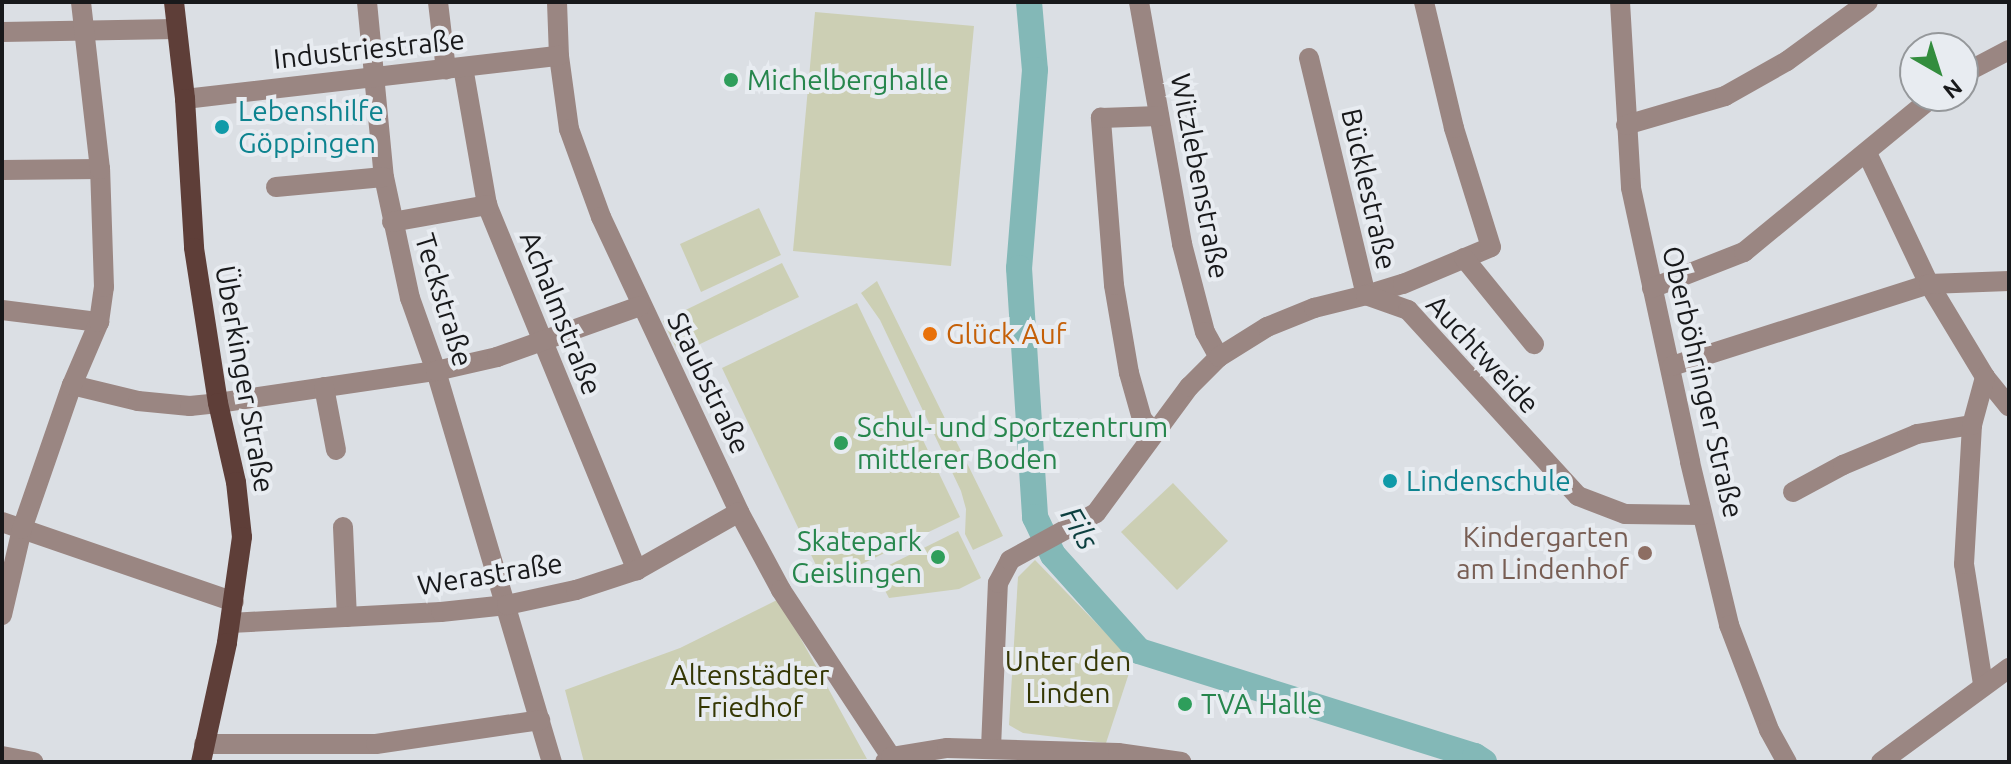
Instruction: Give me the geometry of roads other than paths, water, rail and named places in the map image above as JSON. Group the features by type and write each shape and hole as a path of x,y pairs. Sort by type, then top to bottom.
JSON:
{"main road":[{"name":"Überkinger Straße","path":"174,2 185,99 194,248 218,403 240,509 242,537 232,613 203,753"}],"street":[{"path":"2,615 12,525 99,322 104,287 100,169 81,2"},
{"name":"Teckstraße","path":"367,2 384,177 410,298 436,371 552,762"},
{"name":"Achalmstraße","path":"438,2 487,205 637,570"},
{"name":"Staubstraße","path":"557,2 559,56 569,129 601,217 739,512 781,590 888,760"},
{"name":"Witzlebenstraße","path":"1139,2 1182,244 1205,332 1219,357"},
{"name":"Bücklestraße","path":"1309,58 1366,295 1403,284 1491,247 1466,169 1424,2"},
{"name":"Oberböhringer Straße","path":"1620,2 1631,188 1652,288 1729,625 1769,730 1787,762"},
{"path":"1626,125 1725,96 1787,61 1868,2"},
{"path":"2,32 176,29"},
{"path":"1979,66 2009,50"},
{"name":"Industriestraße","path":"185,99 559,56"},
{"path":"1652,288 1744,252 1915,112"},
{"path":"1154,432 1142,419 1129,373 1114,285 1101,118 1159,116"},
{"path":"1867,153 1929,284 1985,377 2009,407"},
{"path":"2,170 100,169"},
{"path":"276,187 384,177"},
{"path":"392,222 487,205"},
{"path":"1464,258 1534,344"},
{"path":"1672,366 1929,284 2009,281"},
{"path":"991,748 998,583 1010,560 1096,513 1154,432 1219,357 1267,327 1314,308 1366,295"},
{"name":"Auchtweide","path":"1366,295 1408,310 1578,496 1625,514 1702,515"},
{"path":"72,385 138,401 190,406 218,403 436,371 541,342 640,306"},
{"path":"2,310 99,322"},
{"path":"1983,684 1964,564 1972,425 1985,377"},
{"path":"324,387 336,450"},
{"path":"1793,492 1843,465 1917,434 1972,425"},
{"name":"Werastraße","path":"12,525 232,613 347,617 507,605 576,590 637,570 739,512"},
{"path":"343,527 347,617"},
{"path":"1881,762 1983,684 2009,668"},
{"path":"203,753 295,754 540,720"},
{"path":"888,760 937,748 991,748 1118,753 1181,762"},
{"path":"2,756 33,762"}],"waterway":[{"name":"Fils","path":"1029,2 1035,70 1019,268 1035,517 1053,555 1139,651 1475,756 1484,762"}],"place":[{"name":"Michelberghalle","path":"731,80"},
{"name":"Lebenshilfe Göppingen","path":"222,127"},
{"name":"Glück Auf","path":"930,334"},
{"name":"Schul- und Sportzentrum mittlerer Boden","path":"841,443"},
{"name":"Lindenschule","path":"1390,481"},
{"name":"Kindergarten am Lindenhof","path":"1645,553"},
{"name":"Skatepark Geislingen","path":"938,557"},
{"name":"TVA Halle","path":"1185,704"}],"park label":[{"name":"Unter den Linden","path":"1068,677"},
{"name":"Altenstädter Friedhof","path":"750,691"}]}
